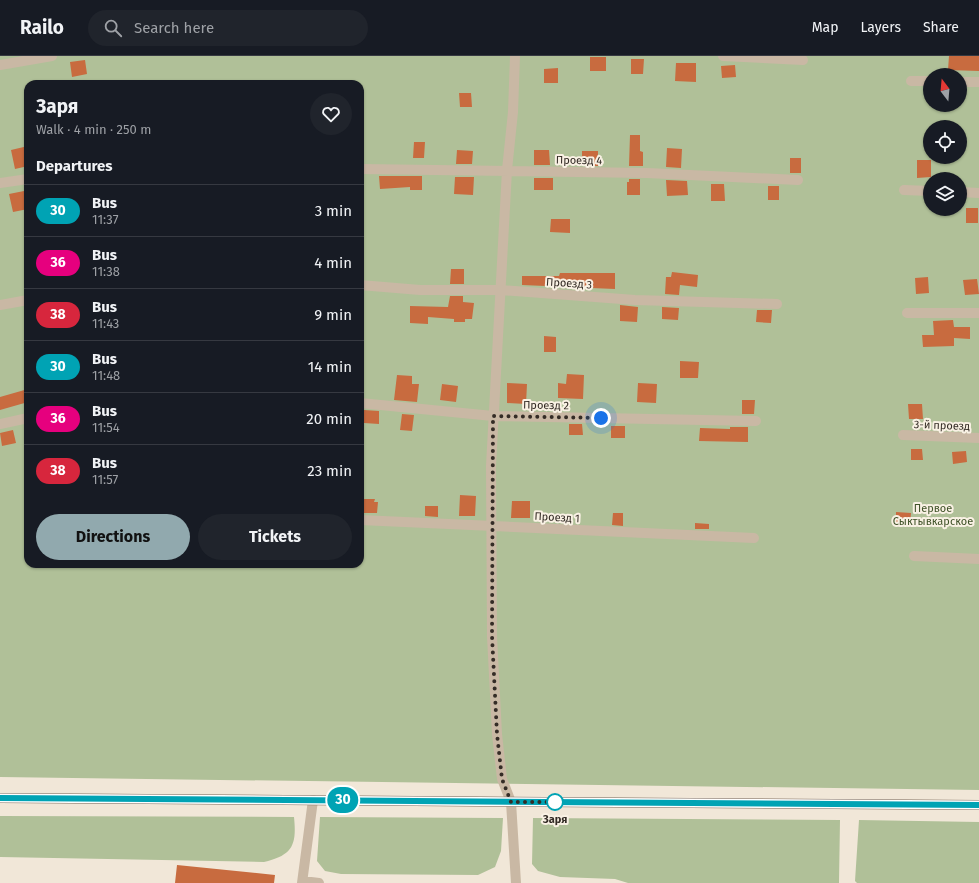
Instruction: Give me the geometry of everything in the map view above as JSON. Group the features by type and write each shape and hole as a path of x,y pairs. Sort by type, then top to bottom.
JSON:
{"main road":[{"path":"0,798 979,805"}],"street":[{"path":"0,65 52,56"},
{"path":"515,56 513,112 507,170 493,416 492,636 497,734 502,779 511,802 516,883"},
{"path":"723,56 803,60"},
{"path":"910,81 923,81"},
{"path":"967,82 979,82"},
{"name":"Проезд 4","path":"364,169 647,173 798,180"},
{"path":"0,183 24,180"},
{"path":"904,190 923,191"},
{"path":"967,192 979,193"},
{"name":"Проезд 3","path":"364,285 420,290 500,290 635,300 777,304"},
{"path":"0,305 24,301"},
{"path":"907,313 979,313"},
{"name":"Проезд 2","path":"364,403 493,416 756,421"},
{"path":"0,424 24,419"},
{"name":"3-й проезд","path":"903,435 979,438"},
{"name":"Проезд 1","path":"364,520 754,538"},
{"path":"914,556 979,559"},
{"path":"313,800 302,882 319,883"}],"green space":[{"name":"Первое Сыктывкарское","path":"0,56 979,56 979,790 0,777"},
{"path":"0,816 294,817 295,835 291,848 287,852 281,856 264,862 0,857"},
{"path":"320,817 503,818 501,851 495,867 478,875 341,874 325,871 317,861"},
{"path":"533,818 840,820 839,883 628,883 615,879 560,877 538,871 532,864"},
{"path":"859,820 979,822 979,883 857,883 855,881"}],"building":[{"path":"949,56 979,56 979,71 967,71 967,68 948,68"},
{"path":"590,57 606,57 606,71 590,71"},
{"path":"631,59 644,59 643,74 631,74"},
{"path":"85,60 87,74 72,77 70,62"},
{"path":"676,63 696,63 696,82 675,81"},
{"path":"735,65 736,77 722,78 721,66"},
{"path":"558,68 558,83 544,83 544,69"},
{"path":"459,93 471,93 472,107 460,107"},
{"path":"630,135 640,135 640,151 643,152 643,166 629,166"},
{"path":"414,142 425,142 424,158 413,158"},
{"path":"24,147 24,167 15,169 11,150"},
{"path":"667,148 682,149 681,168 666,167"},
{"path":"457,150 473,151 472,164 456,164"},
{"path":"534,150 549,150 550,165 534,165"},
{"path":"582,151 598,151 598,166 582,166"},
{"path":"790,158 801,158 801,173 790,173"},
{"path":"917,160 923,160 923,164 931,164 931,172 923,172 923,178 917,178"},
{"path":"379,176 422,176 422,190 410,190 410,187 380,189"},
{"path":"455,177 474,177 473,195 454,194"},
{"path":"534,178 553,178 553,190 534,190"},
{"path":"629,179 640,179 640,195 627,195 627,182 629,182"},
{"path":"666,180 687,181 688,195 667,196"},
{"path":"711,184 724,184 725,201 711,201"},
{"path":"768,186 779,186 779,200 768,200"},
{"path":"24,191 24,210 13,212 9,194"},
{"path":"967,208 978,208 978,223 966,223"},
{"path":"551,219 570,219 570,233 550,232"},
{"path":"451,269 464,269 464,284 450,284"},
{"path":"672,272 698,275 697,287 680,285 679,295 665,294 666,277 671,277"},
{"path":"560,273 615,273 615,289 522,285 522,276 559,276"},
{"path":"928,277 929,293 916,294 915,278"},
{"path":"977,279 979,294 965,295 963,280"},
{"path":"450,296 463,296 463,302 474,303 472,319 465,319 465,322 454,322 454,319 428,317 428,324 410,323 410,306 448,307"},
{"path":"620,305 638,307 637,322 620,321"},
{"path":"662,307 679,308 678,320 662,319"},
{"path":"757,310 772,310 771,323 756,322"},
{"path":"953,320 954,327 970,327 970,339 954,338 954,346 923,347 922,335 934,335 933,321"},
{"path":"544,336 556,337 556,352 544,352"},
{"path":"680,361 699,362 698,378 680,378"},
{"path":"567,374 584,375 583,399 558,398 558,383 566,384"},
{"path":"397,375 412,376 412,384 419,384 417,402 394,400"},
{"path":"507,383 527,384 526,404 507,403"},
{"path":"638,383 657,384 656,403 637,402"},
{"path":"442,384 458,386 456,402 440,400"},
{"path":"24,390 24,403 0,410 0,397"},
{"path":"742,400 755,400 754,414 742,414"},
{"path":"908,404 922,404 923,419 909,419"},
{"path":"364,410 379,411 379,424 364,423"},
{"path":"402,414 414,415 412,431 400,430"},
{"path":"569,424 582,424 583,435 569,435"},
{"path":"611,426 625,426 625,438 611,438"},
{"path":"730,427 748,427 748,442 699,441 700,428 730,429"},
{"path":"13,430 16,443 2,446 0,433"},
{"path":"911,449 922,449 923,460 911,460"},
{"path":"966,451 967,462 953,464 952,452"},
{"path":"460,495 476,496 475,516 459,516"},
{"path":"364,499 375,499 374,502 378,502 377,513 364,513"},
{"path":"512,501 530,501 530,518 511,518"},
{"path":"425,506 438,506 438,517 425,516"},
{"path":"896,512 911,513 910,525 896,524"},
{"path":"613,513 623,513 623,526 612,525"},
{"path":"695,523 709,524 709,529 695,529"},
{"path":"177,865 275,875 274,883 175,883"}],"bus line":[{"name":"30","path":"0,798 979,805"}],"place":[{"name":"Заря","path":"555,802"}],"route":[{"path":"555,802 558,802 511,802 502,779 497,734 492,636 491,466 493,416 601,418"}]}
